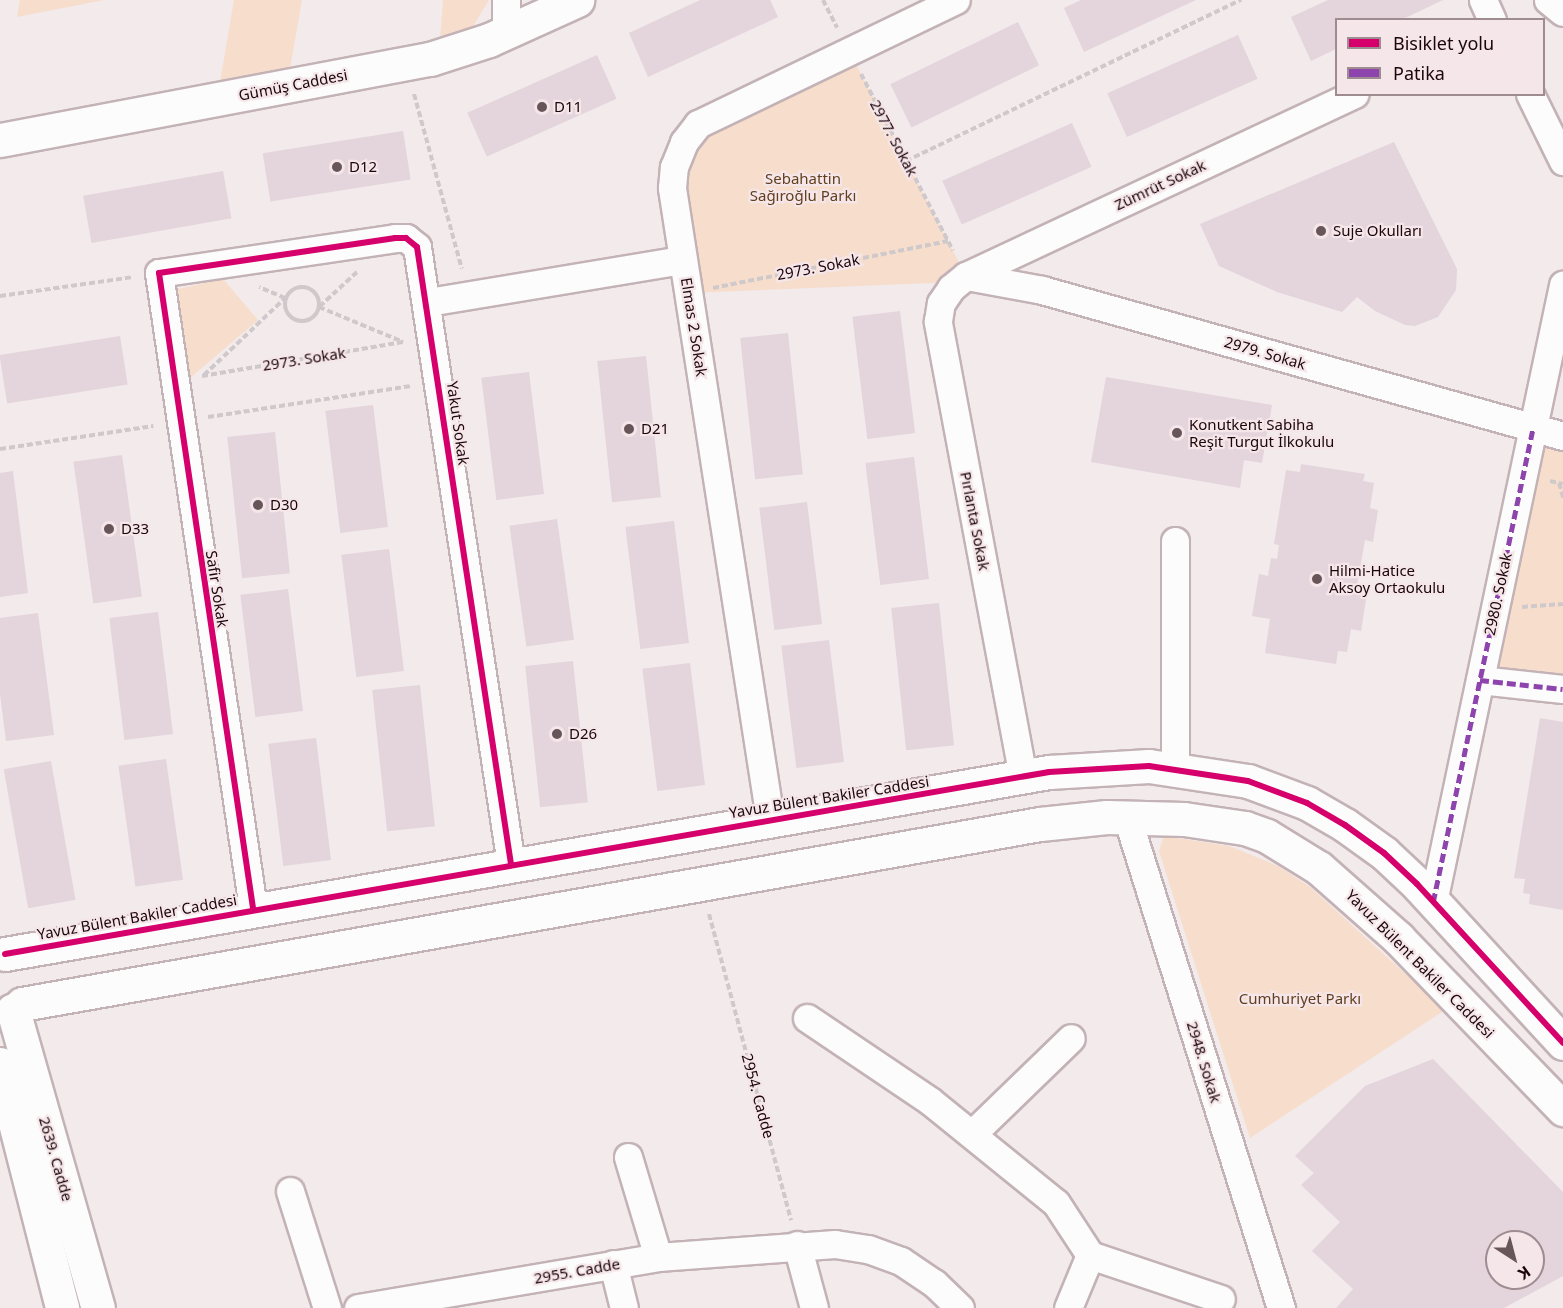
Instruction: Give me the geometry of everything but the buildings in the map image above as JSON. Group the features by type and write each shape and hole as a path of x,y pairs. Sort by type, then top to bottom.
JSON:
{"street":[{"path":"506,0 506,34"},
{"name":"Gümüş Caddesi","path":"0,140 406,64 453,53 506,34 577,0"},
{"name":"Elmas 2 Sokak","path":"770,819 672,177 680,149 692,129 956,0"},
{"path":"1483,0 1491,18"},
{"path":"1548,0 1563,12"},
{"name":"Zümrüt Sokak","path":"966,276 1350,96"},
{"path":"1531,96 1563,161"},
{"name":"Yakut Sokak","path":"159,273 406,238 420,254 511,864"},
{"path":"428,302 683,260"},
{"name":"Safir Sokak","path":"159,273 253,908"},
{"name":"2979. Sokak","path":"966,276 1042,290 1563,436"},
{"name":"Pırlanta Sokak","path":"966,276 947,293 938,321 1023,777"},
{"name":"2980. Sokak","path":"1433,902 1563,285"},
{"path":"1174,541 1175,768"},
{"path":"1480,680 1563,689"},
{"name":"Yavuz Bülent Bakiler Caddesi","path":"2,953 1023,777 1100,766 1175,768 1248,781 1326,812 1384,853 1433,902 1563,1043"},
{"name":"Yavuz Bülent Bakiler Caddesi","path":"12,1009 1040,824 1127,817 1184,819 1245,828 1303,857 1386,926 1563,1109"},
{"name":"2948. Sokak","path":"1127,817 1281,1308"},
{"name":"2639. Cadde","path":"2,953 26,970 28,988 12,1009 98,1308"},
{"path":"807,1018 973,1133 1056,1203 1090,1255 1221,1299"},
{"path":"973,1133 1071,1038"},
{"name":"2639. Cadde","path":"0,1064 62,1308"},
{"path":"628,1158 658,1257"},
{"path":"290,1191 327,1308"},
{"path":"797,1245 814,1308"},
{"name":"2955. Cadde","path":"358,1308 658,1257 797,1245 856,1246 890,1256 923,1274 960,1308"},
{"path":"1068,1308 1090,1255"},
{"path":"613,1264 624,1308"}],"path":[{"path":"906,161 1241,0"},
{"path":"406,64 469,296"},
{"path":"0,296 159,273"},
{"path":"204,375 292,289 309,287 317,295 319,307 309,320 297,321 285,309 285,298"},
{"path":"319,307 404,342"},
{"path":"0,449 440,382"},
{"path":"1559,482 1563,497"},
{"path":"1495,610 1563,604"}],"green space":[{"path":"20,0 104,0 17,17"},
{"path":"234,0 302,0 290,68 220,82"},
{"path":"443,0 489,0 470,31 440,40"},
{"name":"Sebahattin Sağıroğlu Parkı","path":"849,51 966,276 956,282 689,293 680,149"},
{"path":"223,279 258,320 190,378 174,290"},
{"path":"1533,428 1563,436 1563,689 1480,680"},
{"name":"Cumhuriyet Parkı","path":"1164,836 1229,846 1278,866 1310,887 1445,1010 1250,1138 1159,851"}],"marked path":[{"path":"1433,902 1533,428"},
{"path":"1480,680 1563,689"}],"cycle path":[{"path":"253,908 159,273 395,238 406,238 417,247 511,864"},
{"path":"5,954 1049,772 1149,766 1248,781 1307,803 1345,825 1384,853 1417,884 1563,1043"}],"place":[{"name":"D11","path":"542,107"},
{"name":"D12","path":"337,167"},
{"name":"Suje Okulları","path":"1321,231"},
{"name":"D21","path":"629,429"},
{"name":"Konutkent Sabiha Reşit Turgut İlkokulu","path":"1177,433"},
{"name":"D30","path":"258,505"},
{"name":"D33","path":"109,529"},
{"name":"Hilmi-Hatice Aksoy Ortaokulu","path":"1317,579"},
{"name":"D26","path":"557,734"}]}
